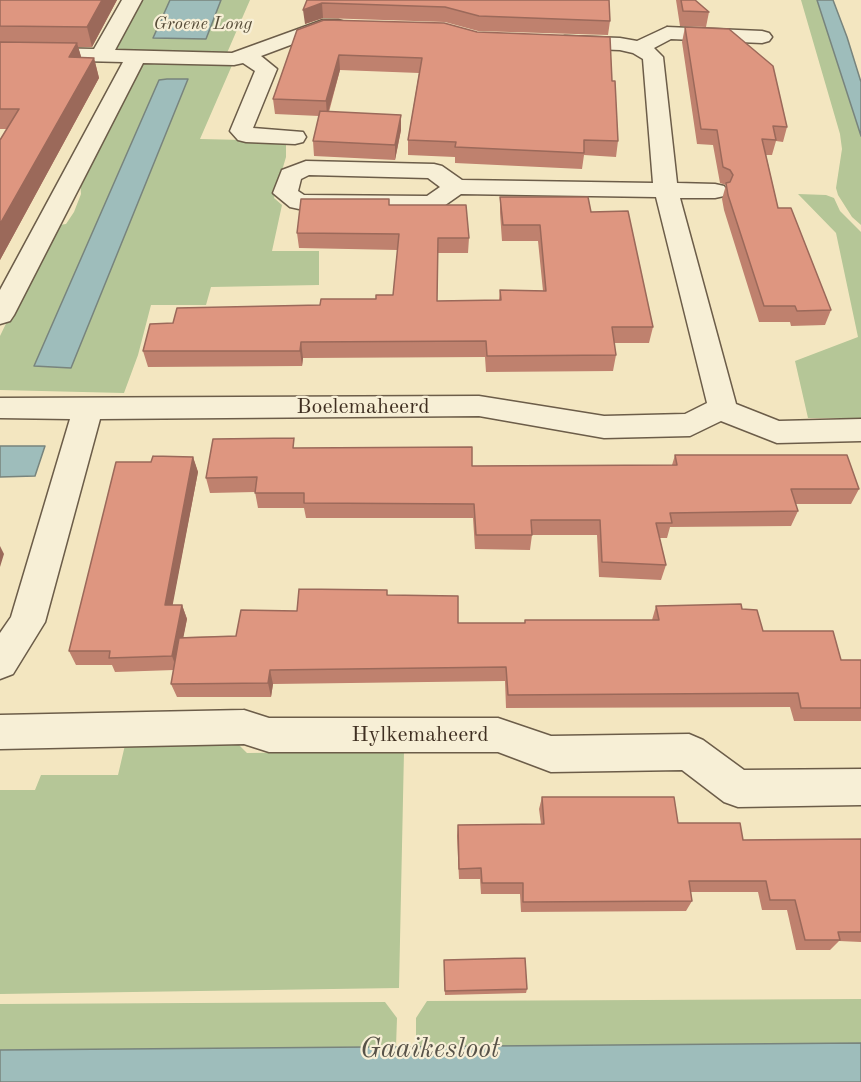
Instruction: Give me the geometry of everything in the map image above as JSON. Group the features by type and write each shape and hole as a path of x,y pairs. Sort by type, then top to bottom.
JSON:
{"street":[{"path":"101,56 132,0"},
{"path":"0,53 234,59 323,26 356,27"},
{"path":"640,48 667,33 762,37"},
{"path":"546,42 620,44 640,48 653,57 666,190 722,400 720,409 777,432 861,430"},
{"path":"246,55 266,69 241,131 246,135 295,137"},
{"path":"0,315 136,57"},
{"path":"456,187 434,171 306,168 290,175 285,193 299,202 432,203 456,187 715,191"},
{"name":"Boelemaheerd","path":"0,408 479,406 604,427 690,425 720,409"},
{"path":"0,663 88,409"},
{"name":"Hylkemaheerd","path":"0,732 244,726 269,735 498,735 551,754 689,752 738,789 861,787"}],"green space":[{"name":"Groene Long","path":"141,0 250,0 227,53 116,50"},
{"path":"801,0 817,0 861,136 861,225 852,217 836,188 842,149 840,134"},
{"path":"142,60 233,63 200,139 286,141 286,157 274,198 282,205 272,251 319,251 319,285 211,287 206,305 151,305 138,355 124,393 0,390 0,336 53,226 66,224 74,212 81,194 80,180"},
{"path":"798,194 826,195 834,198 840,211 861,232 861,418 808,418 795,361 858,337 836,233"},
{"path":"238,744 247,753 404,751 399,988 0,994 0,790 35,790 41,775 118,775 125,745"},
{"path":"861,999 861,1043 416,1047 416,1018 427,1001"},
{"path":"385,1002 397,1018 396,1047 0,1050 0,1004"}],"water":[{"path":"170,0 221,0 206,39 153,38"},
{"path":"817,0 833,0 847,37 861,82 861,136"},
{"path":"188,79 71,368 34,366 159,80"},
{"path":"0,446 45,446 35,476 0,477"},
{"name":"Gaaikesloot","path":"861,1043 861,1082 0,1082 0,1050"}],"building":[{"path":"0,0 102,0 87,27 0,26"},
{"path":"307,0 609,0 610,21 479,16 445,7 322,3 303,10"},
{"path":"681,0 695,0 709,12 683,11"},
{"path":"324,20 444,23 477,32 610,37 618,141 584,140 584,153 455,147 456,142 408,140 422,58 339,55 326,101 273,99 297,30"},
{"path":"685,27 729,29 773,66 787,127 773,126 776,140 762,139 778,208 791,208 831,310 797,311 795,306 764,306 728,195 726,183 730,182 733,175 730,170 723,167 717,130 701,129"},
{"path":"0,42 77,43 69,57 94,58 0,224 0,140 19,109 0,109"},
{"path":"320,111 401,115 395,145 313,141"},
{"path":"500,197 588,197 591,212 628,211 653,327 612,327 616,355 487,356 486,341 301,342 300,351 143,351 150,324 173,323 177,308 320,305 321,299 376,299 376,295 393,295 399,234 297,233 301,199 389,199 389,205 466,205 469,238 438,238 437,301 501,300 500,290 546,291 540,225 503,225"},
{"path":"294,438 293,448 472,447 472,466 677,465 675,455 847,455 859,489 791,489 798,511 670,513 672,523 656,523 666,565 602,562 600,520 531,520 532,535 476,535 474,504 304,503 304,493 255,493 257,477 206,478 213,439"},
{"path":"153,456 193,457 165,605 182,605 172,656 109,658 110,651 69,651 116,462 151,462"},
{"path":"299,589 387,590 387,595 458,596 458,623 525,623 525,620 659,620 656,606 741,604 742,609 757,610 763,631 833,631 841,660 861,660 861,708 801,708 798,693 508,695 506,667 270,670 268,683 171,684 179,638 236,636 241,610 297,611"},
{"path":"542,797 674,797 678,823 740,823 743,840 861,839 861,932 838,932 840,940 805,940 795,900 770,900 766,881 689,881 692,901 523,902 523,883 482,883 481,868 459,869 458,825 544,824"},
{"path":"525,958 527,989 445,991 444,960"}]}
